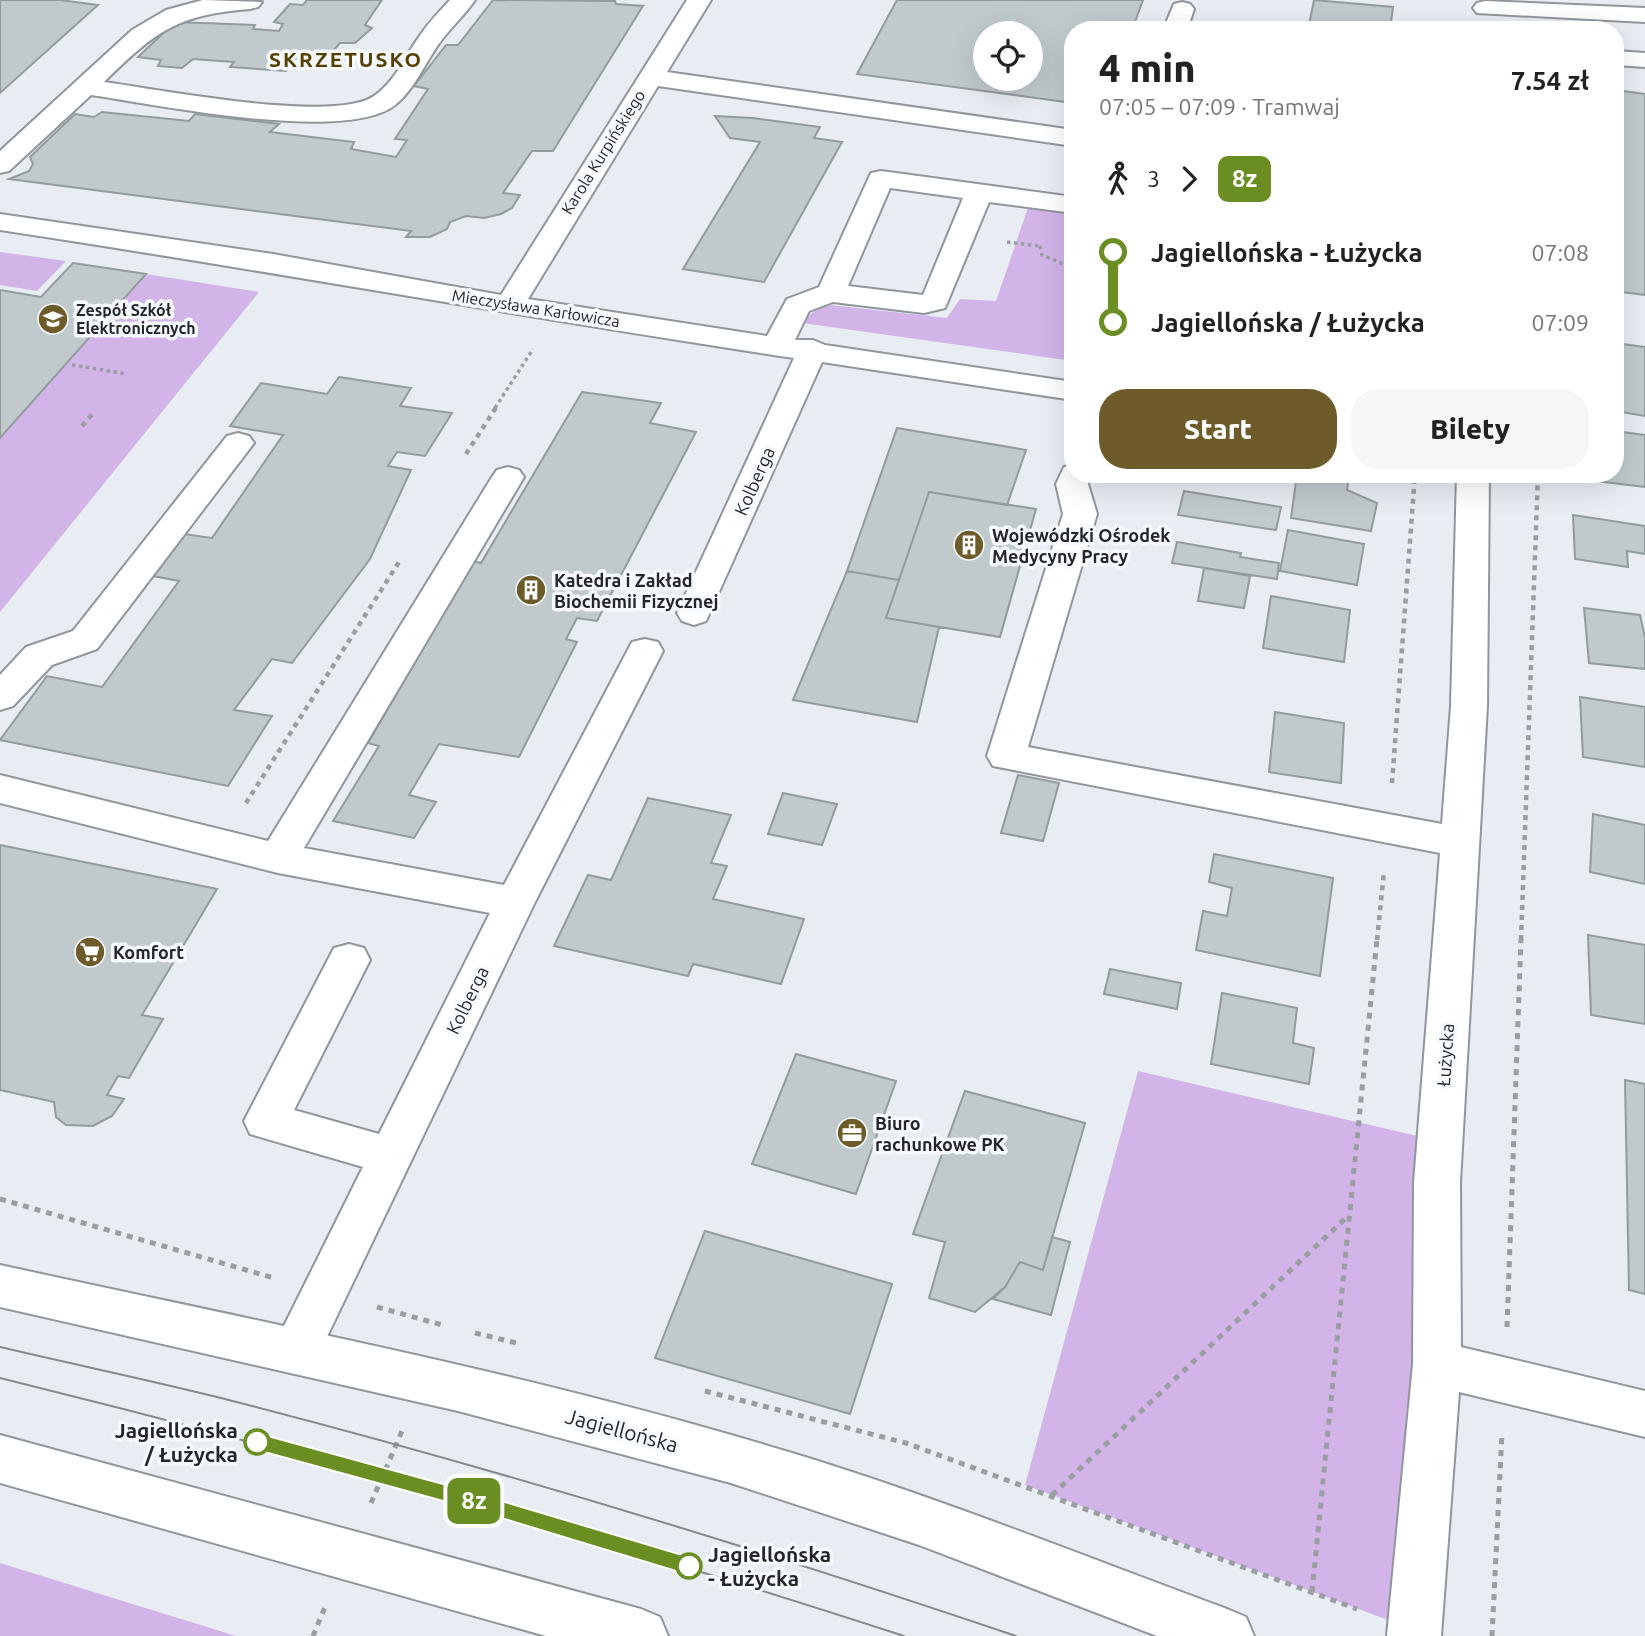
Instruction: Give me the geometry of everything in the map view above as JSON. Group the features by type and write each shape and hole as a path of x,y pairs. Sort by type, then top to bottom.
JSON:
{"street":[{"path":"85,87 309,115 351,114 376,106 393,92 434,33 463,0"},
{"name":"Karola Kurpińskiego","path":"510,304 699,0"},
{"path":"0,165 144,30 165,16 189,8 250,2"},
{"path":"1485,13 1645,15"},
{"path":"1624,59 1645,60"},
{"path":"649,77 1064,137"},
{"path":"831,293 881,179 1064,204"},
{"path":"778,344 797,305 831,293 924,304 934,302 979,192"},
{"name":"Mieczysława Karłowicza","path":"0,222 273,263 555,313 813,349 1064,390"},
{"name":"Kolberga","path":"694,613 813,349"},
{"path":"0,697 39,656 85,640 238,443"},
{"path":"278,858 508,477"},
{"path":"1072,483 1080,514 1006,756 1460,842"},
{"name":"Łużycka","path":"1414,1636 1437,1364 1437,1183 1469,706 1473,483"},
{"name":"Kolberga","path":"295,1352 515,902 645,651"},
{"path":"0,789 278,858 515,902"},
{"path":"349,960 266,1121 391,1156"},
{"name":"Jagiellońska","path":"0,1286 591,1421 795,1478 1227,1636"},
{"path":"1437,1364 1645,1415"},
{"path":"0,1459 641,1636"}],"path":[{"path":"1040,246 1042,255 1064,263"},
{"path":"460,464 555,313"},
{"path":"72,365 127,374"},
{"path":"82,426 94,412"},
{"path":"1312,1592 1388,828 1414,483"},
{"path":"1492,1636 1538,483"},
{"path":"220,845 401,559"},
{"path":"1052,1495 1349,1215"},
{"path":"313,1636 397,1446 445,1326"}],"shaded area":[{"path":"1029,205 1064,211 1064,360 802,323 821,304 947,318 960,299 996,301"},
{"path":"0,252 66,261 37,291 0,285"},
{"path":"146,274 259,292 0,612 0,438"},
{"path":"1138,1071 1439,1141 1415,1630 1025,1485"},
{"path":"0,1563 236,1636 0,1636"}],"building":[{"path":"0,0 60,0 98,5 0,93"},
{"path":"307,0 382,0 365,25 372,28 355,43 340,43 328,57 297,57 286,71 230,67 234,62 193,59 182,68 158,66 161,60 138,57 175,22 255,25 253,29 279,31 283,24 274,22 290,4 303,5"},
{"path":"493,0 615,1 616,4 643,6 553,151 532,151 503,193 520,195 512,208 501,214 484,218 466,216 450,222 447,229 430,237 406,237 411,231 9,179 29,171 33,164 30,157 75,114 94,117 102,112 189,121 195,114 279,124 270,132 354,142 351,149 396,157 407,140 395,139 428,89 414,86 446,45 458,45"},
{"path":"897,0 1143,0 1135,21 1064,21 1064,102 984,91 1043,91 1043,21 973,21 973,90 857,74"},
{"path":"1314,0 1393,7 1391,21 1310,21"},
{"path":"1624,91 1645,94 1645,295 1624,292"},
{"path":"715,116 820,127 814,138 842,142 764,282 683,269 760,142 730,138"},
{"name":"Zespół Szkół Elektronicznych","path":"73,263 146,274 0,438 0,290 41,297"},
{"path":"1624,344 1645,347 1645,416 1624,412"},
{"path":"339,377 411,388 400,406 452,413 425,456 397,452 388,466 411,470 370,559 292,663 272,659 234,710 272,716 228,786 0,740 47,676 102,687 179,581 153,576 184,534 212,538 283,435 230,426 261,383 327,394"},
{"name":"Katedra i Zakład Biochemii Fizycznej","path":"582,392 661,403 650,423 696,432 597,621 577,618 566,639 577,642 519,757 439,744 409,795 436,802 414,838 333,821 379,746 368,743 428,640 422,638 468,560 481,563"},
{"name":"Wojewódzki Ośrodek Medycyny Pracy","path":"897,428 1026,450 1007,505 929,492 899,580 847,571"},
{"path":"1624,432 1645,435 1645,487 1612,483 1624,483"},
{"path":"1296,483 1348,483 1347,490 1377,503 1371,531 1291,518"},
{"path":"1184,491 1281,507 1276,530 1178,515"},
{"name":"Wojewódzki Ośrodek Medycyny Pracy","path":"929,492 1036,509 1000,637 886,618"},
{"path":"1573,515 1645,526 1645,554 1627,551 1628,567 1575,559"},
{"path":"1288,530 1364,544 1357,585 1280,571"},
{"path":"1177,542 1241,553 1240,557 1279,563 1277,579 1172,563"},
{"path":"1204,568 1250,576 1244,608 1198,601"},
{"path":"847,571 899,580 886,618 939,627 917,722 793,700"},
{"path":"1271,596 1350,610 1344,662 1263,648"},
{"path":"1584,608 1640,615 1645,637 1645,669 1589,663"},
{"path":"1580,697 1645,707 1645,767 1583,757"},
{"path":"1275,712 1344,723 1341,783 1269,772"},
{"path":"1018,775 1059,783 1043,841 1001,833"},
{"path":"783,793 837,804 822,845 768,834"},
{"path":"648,798 731,815 711,863 727,866 713,899 804,919 781,984 693,964 688,976 554,946 588,875 611,880"},
{"path":"1593,814 1645,825 1645,884 1590,872"},
{"name":"Komfort","path":"0,845 217,889 142,1015 163,1019 129,1078 118,1076 107,1095 124,1099 112,1116 93,1126 66,1125 56,1117 54,1102 0,1090"},
{"path":"1214,854 1333,878 1320,976 1196,950 1203,911 1227,916 1232,888 1209,882"},
{"path":"1588,935 1645,945 1645,1024 1591,1015"},
{"path":"1110,969 1181,983 1177,1009 1104,994"},
{"path":"1222,993 1297,1008 1293,1043 1314,1048 1309,1084 1211,1064"},
{"path":"796,1054 896,1081 856,1194 752,1164"},
{"path":"1625,1080 1645,1084 1645,1294 1629,1290"},
{"path":"965,1091 1085,1123 1043,1270 1020,1262 1005,1287 975,1312 929,1298 945,1242 913,1234"},
{"path":"705,1231 892,1284 850,1414 655,1358"},
{"path":"1052,1237 1070,1242 1051,1315 993,1299 1005,1287 1020,1262 1043,1270"}],"tram line":[{"path":"0,1347 217,1397 519,1479 719,1539 1016,1636"},
{"path":"0,1378 228,1436 454,1499 679,1565 904,1636"},
{"name":"8z","path":"257,1442 465,1499 689,1566"}],"place":[{"name":"Zespół Szkół Elektronicznych","path":"53,319"},
{"name":"Wojewódzki Ośrodek Medycyny Pracy","path":"969,545"},
{"name":"Katedra i Zakład Biochemii Fizycznej","path":"531,590"},
{"name":"Komfort","path":"90,952"},
{"name":"Biuro rachunkowe PK","path":"852,1133"},
{"name":"Jagiellońska / Łużycka","path":"257,1442"},
{"name":"Jagiellońska - Łużycka","path":"689,1566"}],"district":[{"name":"SKRZETUSKO","path":"346,59"}]}
